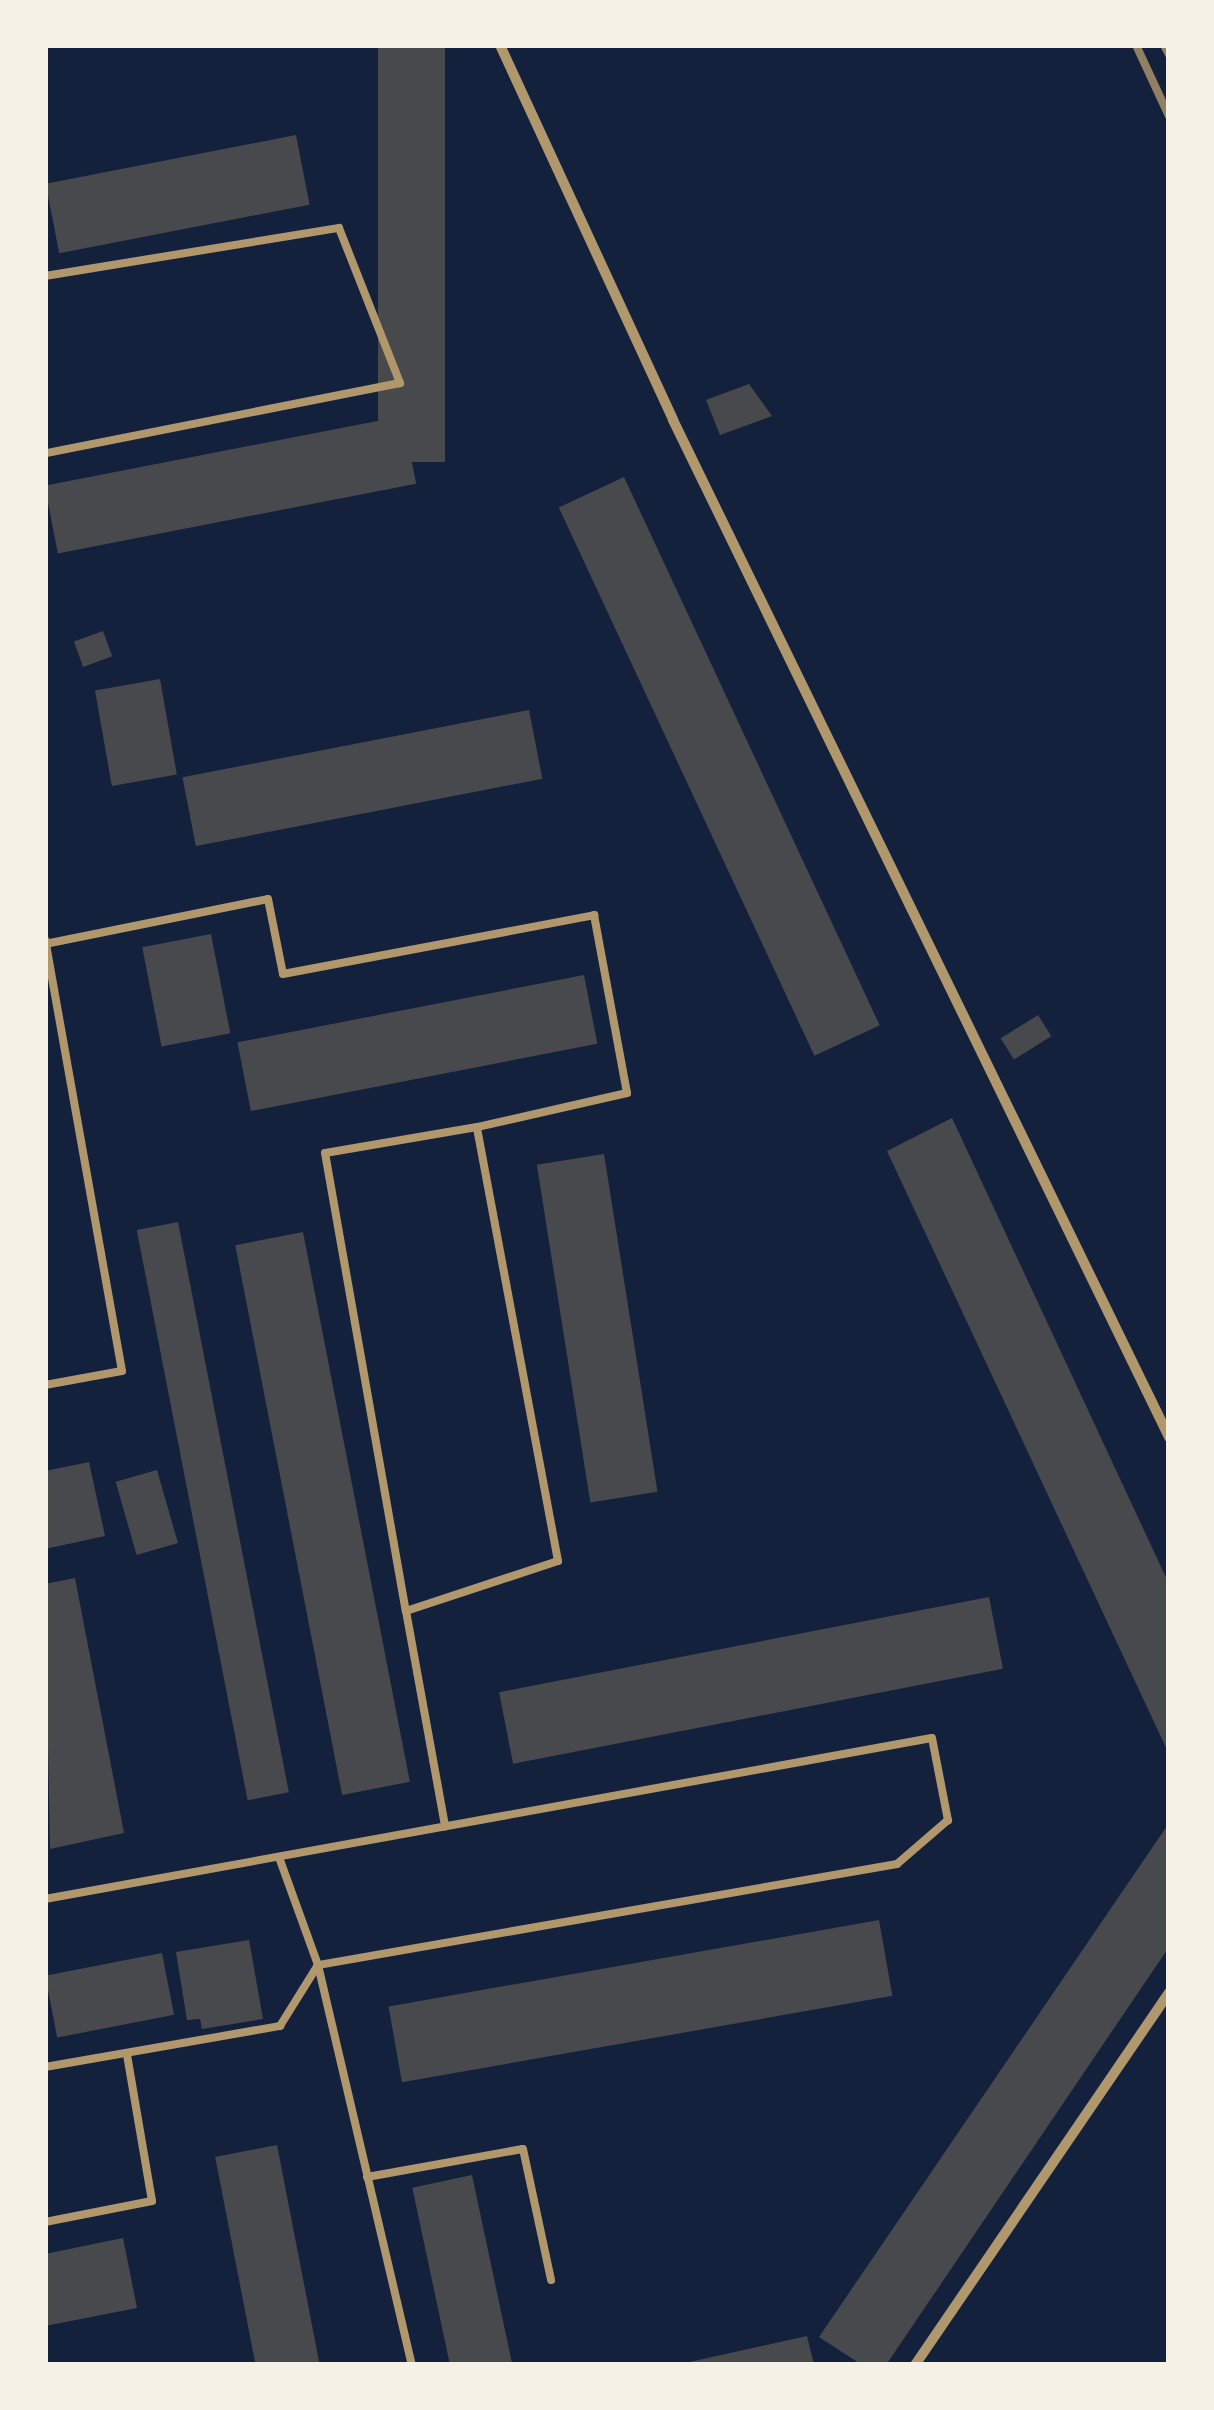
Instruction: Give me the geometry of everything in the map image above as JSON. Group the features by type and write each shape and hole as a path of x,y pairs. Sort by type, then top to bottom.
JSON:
{"street":[{"path":"500,45 673,420 1169,1437"},
{"path":"915,2365 1169,1992"}],"lane":[{"path":"45,276 339,228 400,383 45,453"},
{"path":"45,1385 122,1371 45,942 268,899 283,974 594,915 627,1093 477,1128 325,1153 445,1826"},
{"path":"406,1611 558,1561 477,1128"},
{"path":"45,1899 932,1738 948,1820 898,1864 318,1965 280,2026 45,2067"},
{"path":"279,1856 318,1965 412,2365"},
{"path":"45,2222 152,2200 127,2054"},
{"path":"366,2178 524,2148 551,2280"}],"building":[{"path":"378,45 445,45 445,462 378,462"},
{"path":"296,135 310,205 59,253 46,184"},
{"path":"749,384 772,416 720,435 706,400"},
{"path":"403,416 416,484 58,553 45,486"},
{"path":"624,477 880,1025 814,1056 559,507"},
{"path":"103,631 112,656 83,667 74,642"},
{"path":"160,679 177,775 112,786 95,690"},
{"path":"529,710 542,779 196,846 182,777"},
{"path":"211,934 230,1033 162,1047 142,947"},
{"path":"584,975 597,1044 251,1111 237,1042"},
{"path":"1038,1015 1051,1036 1014,1060 1001,1038"},
{"path":"952,1118 1169,1584 1169,1754 887,1151"},
{"path":"604,1154 658,1492 590,1502 537,1165"},
{"path":"178,1222 289,1792 248,1800 137,1230"},
{"path":"303,1232 410,1782 342,1795 235,1245"},
{"path":"89,1462 105,1536 45,1549 45,1471"},
{"path":"157,1470 178,1543 137,1555 116,1482"},
{"path":"75,1578 124,1833 50,1849 45,1584"},
{"path":"989,1597 1003,1669 513,1764 499,1692"},
{"path":"1169,1823 1169,1947 886,2365 862,2365 819,2337"},
{"path":"879,1920 892,1996 402,2082 389,2006"},
{"path":"249,1940 263,2019 202,2029 200,2019 187,2020 176,1952"},
{"path":"162,1953 174,2015 57,2038 45,1976"},
{"path":"277,2145 320,2365 256,2365 215,2157"},
{"path":"472,2175 512,2365 450,2365 412,2188"},
{"path":"123,2238 137,2308 45,2326 45,2254"},
{"path":"807,2336 814,2365 685,2365 685,2363"}],"railway":[{"path":"1136,45 1169,116"},
{"path":"1164,45 1169,55"}]}
